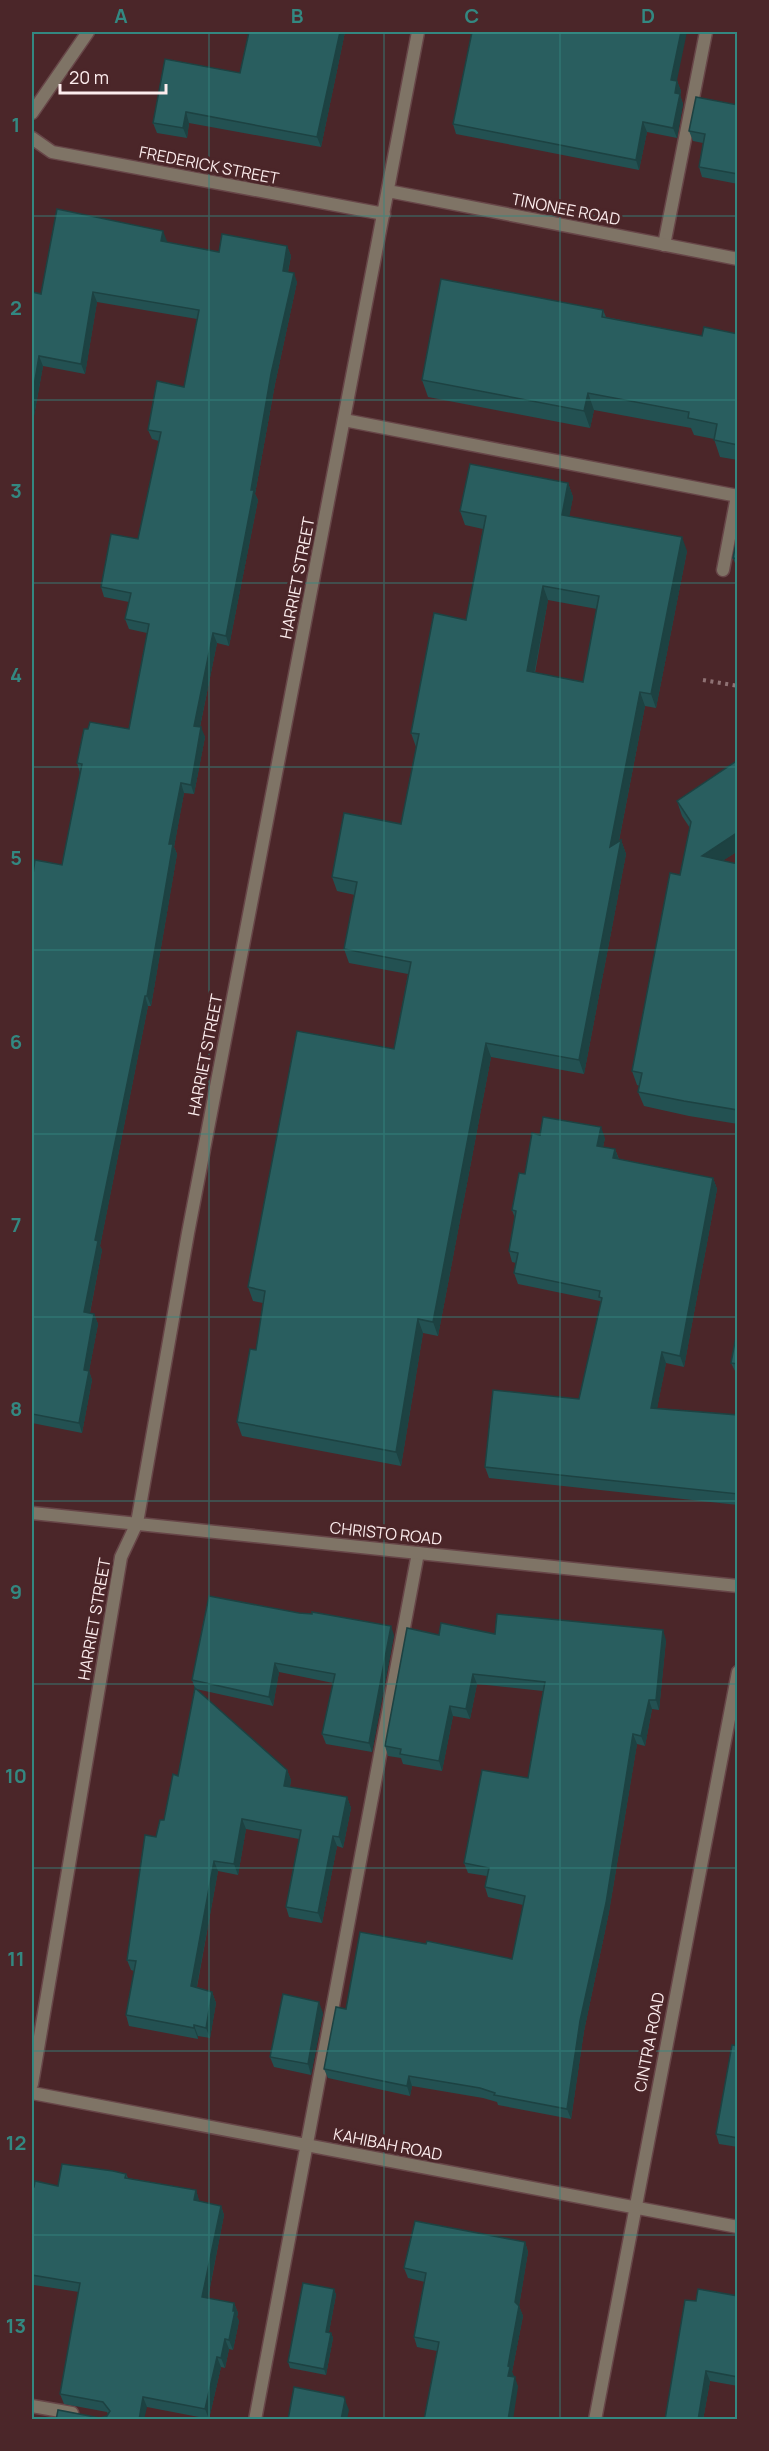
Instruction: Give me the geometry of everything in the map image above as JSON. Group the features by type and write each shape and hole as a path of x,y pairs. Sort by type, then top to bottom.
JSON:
{"street":[{"path":"32,113 88,32"},
{"name":"HARRIET STREET","path":"32,2084 121,1557 137,1523 188,1233 418,32"},
{"path":"664,245 706,32"},
{"name":"FREDERICK STREET","path":"32,138 52,152 384,214"},
{"name":"TINONEE ROAD","path":"388,191 738,259"},
{"path":"344,420 737,496 723,570"},
{"name":"CHRISTO ROAD","path":"32,1513 738,1586"},
{"path":"255,2420 418,1552"},
{"name":"CINTRA ROAD","path":"595,2420 633,2208 738,1672"},
{"name":"KAHIBAH ROAD","path":"32,2093 738,2227"},
{"path":"32,2406 84,2416"}],"path":[{"path":"703,680 738,686"}],"building":[{"path":"249,32 340,32 317,137 186,112 183,128 153,123 165,59 240,73"},
{"path":"472,32 681,32 671,80 677,81 675,93 680,94 673,128 643,122 636,160 453,124"},
{"path":"696,97 738,105 738,174 699,167 705,134 689,131"},
{"path":"57,209 163,231 161,241 219,252 222,234 287,246 283,271 294,273 271,374 251,490 254,490 226,636 213,633 194,726 201,727 191,785 181,783 169,844 173,844 147,996 145,996 95,1240 98,1241 84,1312 94,1314 84,1370 89,1371 79,1423 32,1414 32,881 35,860 62,865 82,764 77,763 84,729 88,729 90,722 129,729 149,624 125,619 131,593 101,587 111,534 138,539 161,432 148,430 157,381 184,387 199,310 93,292 81,364 39,356 32,398 32,292 41,294"},
{"path":"441,279 603,310 602,317 702,336 704,327 738,334 738,445 714,440 717,424 688,418 689,412 588,393 584,411 422,380"},
{"path":"470,464 568,483 562,515 682,537 651,694 640,692 610,847 621,840 579,1060 486,1043 433,1322 418,1319 396,1452 237,1422 250,1349 256,1350 265,1291 248,1287 297,1031 394,1049 411,962 344,949 357,882 332,877 344,813 401,824 419,734 411,733 434,613 466,620 486,516 460,511","holes":["543,586 599,596 583,682 527,671"]},
{"path":"738,533 738,559 733,558"},
{"path":"738,760 738,832 702,856 738,864 738,1110 638,1092 642,1073 632,1071 670,873 680,875 691,822 677,801"},
{"path":"543,1117 601,1127 597,1146 615,1149 613,1158 713,1178 680,1356 662,1352 651,1408 738,1415 738,1494 485,1467 493,1390 579,1399 602,1298 599,1297 600,1291 514,1273 518,1253 509,1251 516,1211 512,1210 519,1173 525,1174 532,1133 540,1135"},
{"path":"738,1332 738,1364 731,1363"},
{"path":"209,1596 299,1613 312,1614 312,1612 391,1626 369,1743 322,1734 335,1674 275,1663 269,1697 192,1680"},
{"path":"497,1614 663,1630 656,1700 649,1700 641,1736 633,1734 606,1903 580,2021 567,2109 494,2095 495,2093 480,2088 409,2076 407,2086 324,2069 336,2007 346,2009 360,1932 426,1944 427,1941 512,1959 525,1896 485,1887 489,1868 464,1863 482,1770 528,1778 545,1682 473,1674 466,1709 450,1706 439,1761 400,1754 401,1749 385,1746 407,1628 439,1635 441,1623 495,1634"},
{"path":"195,1688 287,1770 284,1786 347,1797 339,1837 333,1836 318,1913 286,1907 301,1830 242,1819 234,1864 214,1861 191,1986 212,1992 206,2028 194,2025 194,2028 126,2015 136,1961 127,1960 145,1835 156,1837 160,1820 164,1820 173,1774 178,1776"},
{"path":"283,1994 319,2002 308,2064 270,2057"},
{"path":"732,2045 738,2046 738,2138 716,2134"},
{"path":"62,2164 113,2171 126,2174 125,2178 196,2190 194,2200 221,2206 202,2297 234,2303 233,2311 235,2311 229,2340 225,2339 221,2358 217,2357 205,2409 143,2397 139,2420 56,2420 58,2410 100,2418 107,2416 110,2411 103,2402 60,2394 80,2283 32,2275 32,2187 35,2181 58,2186"},
{"path":"415,2221 525,2242 515,2302 519,2306 508,2366 510,2367 508,2376 515,2377 508,2420 424,2420 439,2342 414,2337 426,2273 404,2268"},
{"path":"303,2283 334,2289 326,2332 331,2333 324,2369 288,2362"},
{"path":"698,2289 738,2296 738,2377 706,2371 698,2420 665,2420 685,2300 696,2301"},
{"path":"294,2387 344,2397 341,2420 288,2420"}]}
